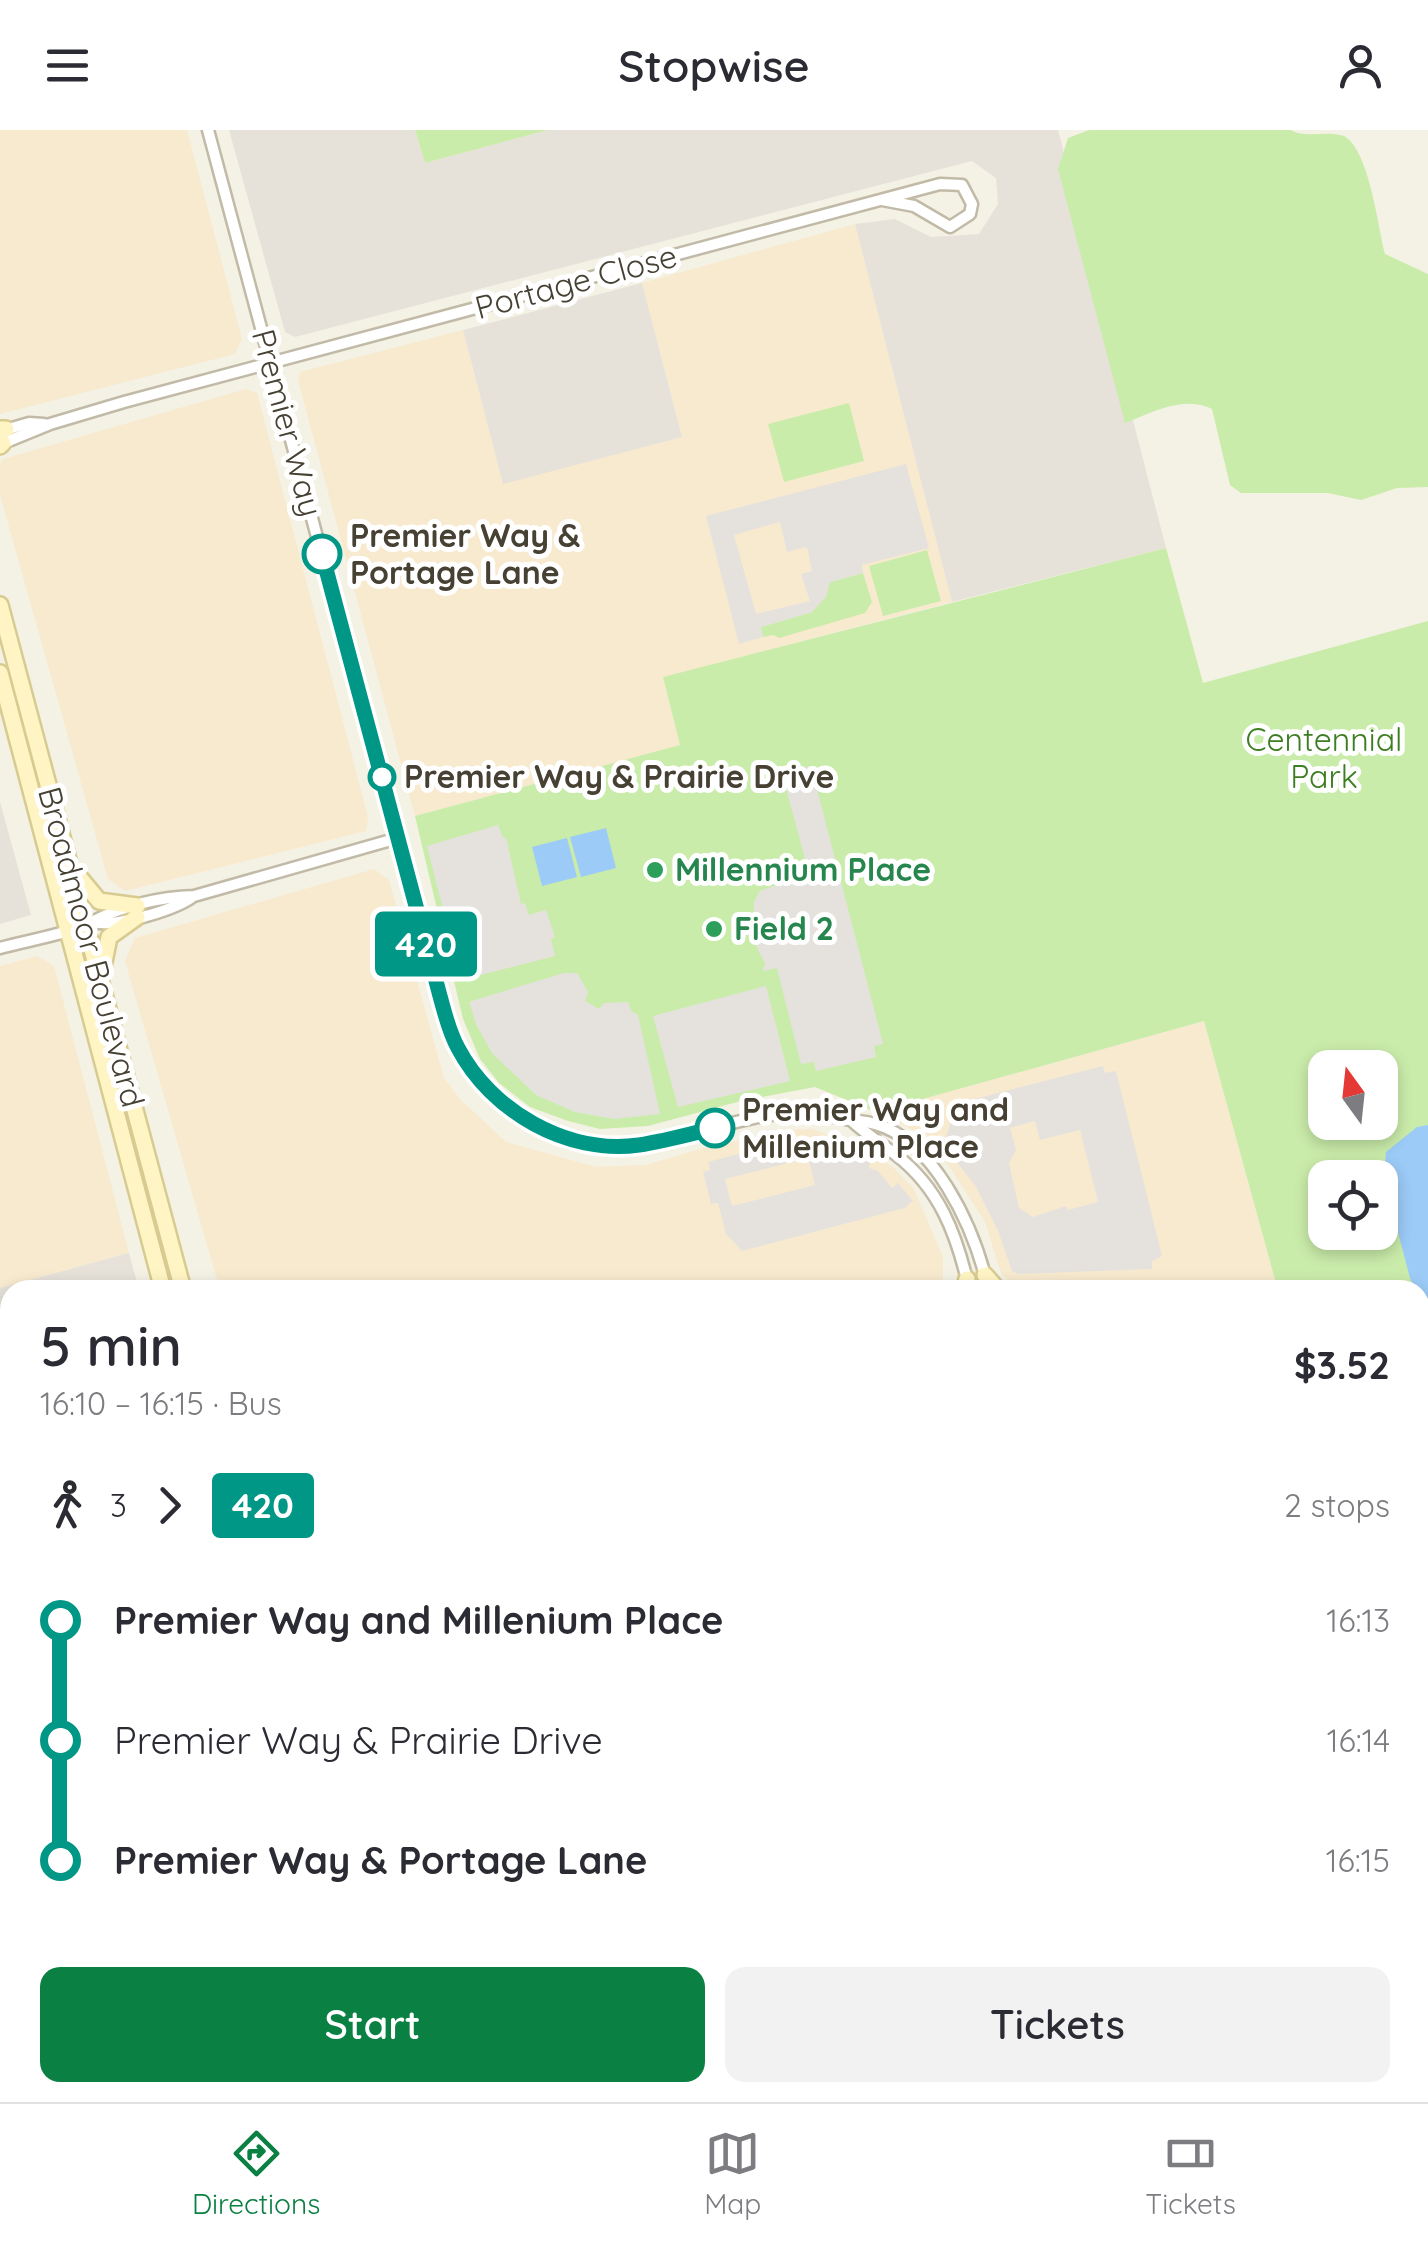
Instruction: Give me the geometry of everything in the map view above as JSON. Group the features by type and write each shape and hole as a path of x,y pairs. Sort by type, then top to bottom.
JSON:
{"main road":[{"name":"Broadmoor Boulevard","path":"0,605 180,1280"},
{"name":"Broadmoor Boulevard","path":"0,673 160,1280"},
{"path":"69,864 100,901 137,911"},
{"path":"101,981 108,937 137,911"}],"street":[{"name":"Premier Way","path":"208,130 457,1047 488,1090 538,1127 576,1140 638,1145 770,1115 808,1112 878,1124 912,1143 946,1184 968,1223 986,1280"},
{"name":"Portage Close","path":"2,437 29,423 50,424 882,200 950,184 962,185 972,204 970,214 950,227 914,206 882,200"},
{"path":"0,948 88,923 108,912 137,911 169,897 194,896 398,838"},
{"path":"852,1120 933,1190 953,1230 966,1280"}],"shaded area":[{"path":"0,130 187,130 242,339 235,354 0,414"},
{"path":"229,130 415,130 425,163 548,130 1058,130 1166,548 952,602 855,224 895,219 931,237 979,234 998,204 996,178 972,161 295,337 285,332"},
{"path":"855,224 952,602 664,677 681,745 415,816 298,380 300,372 463,330 503,483 682,437 642,283"},
{"path":"642,283 682,437 503,484 463,330"},
{"path":"246,389 257,393 368,817 366,831 125,891 108,879 0,495 0,464 3,459"},
{"path":"906,464 929,548 862,565 863,573 830,582 826,597 812,612 761,627 763,637 739,644 706,516","holes":["780,522 787,552 806,547 808,551 812,571 801,574 810,601 756,614 734,535"]},
{"path":"811,766 883,1044 874,1046 876,1057 816,1071 814,1062 801,1064 777,968 763,971 765,963 751,926 754,902 760,891 793,879 791,870 807,866 786,788 788,772"},
{"path":"0,802 31,915 0,924"},
{"path":"498,825 506,838 521,904 525,903 529,915 546,910 555,937 551,939 555,956 461,980 427,846"},
{"path":"374,869 389,880 444,1078 460,1099 506,1142 596,1167 646,1165 785,1130 812,1129 848,1142 893,1167 914,1189 943,1257 943,1280 217,1280 125,961 135,938"},
{"path":"37,956 54,966 129,1253 29,1280 0,1280 0,966"},
{"path":"564,973 577,973 588,992 585,1001 599,1009 604,1003 628,1002 631,1011 638,1015 660,1114 614,1119 575,1112 536,1095 492,1053 469,1002"},
{"path":"766,986 790,1081 678,1107 653,1016"},
{"path":"1204,1021 1275,1280 1007,1280 1001,1273 985,1222 949,1166 913,1130 876,1112"},
{"path":"1103,1066 1105,1073 1116,1071 1162,1256 1152,1261 1152,1269 1018,1274 1012,1271 975,1185 941,1143 946,1139 951,1105","holes":["1035,1121 1040,1140 1080,1130 1098,1202 1068,1210 1066,1206 1033,1217 1019,1208 1009,1163 1016,1150 1010,1128"]},
{"path":"799,1137 829,1142 864,1156 871,1160 869,1168 878,1171 892,1188 898,1183 913,1201 908,1207 742,1251 726,1234 718,1203 711,1204 703,1172 710,1170 708,1162 792,1140 797,1145","holes":["808,1158 815,1185 732,1206 725,1179"]},
{"path":"129,1253 136,1280 29,1280"}],"green space":[{"path":"415,130 548,130 425,163"},
{"path":"1089,130 1291,130 1337,134 1353,144 1366,172 1385,254 1428,274 1428,487 1397,488 1361,500 1328,493 1241,493 1230,485 1212,409 1179,405 1125,423 1058,169 1068,138"},
{"path":"849,403 864,461 784,482 768,424"},
{"name":"Centennial Park","path":"1166,548 1203,683 1428,621 1428,1280 1275,1280 1204,1021 876,1112 815,1087 741,1101 648,1126 600,1129 530,1107 499,1083 480,1059 463,1019 415,816 680,745 663,677"},
{"path":"927,550 941,601 883,616 869,566"},
{"path":"863,573 872,602 865,613 779,638 763,637 760,627 812,612 830,582"}],"water":[{"path":"606,828 616,868 581,877 570,837"},
{"path":"567,838 577,877 542,886 532,847"},
{"path":"1428,1125 1428,1280 1410,1278 1398,1232 1398,1160 1385,1160 1386,1152 1417,1127"}],"bus line":[{"name":"420","path":"322,554 449,1028 465,1059 488,1090 514,1111 538,1127 576,1140 638,1145 715,1128"}],"place":[{"name":"Premier Way & Portage Lane","path":"322,554"},
{"name":"Premier Way & Prairie Drive","path":"382,777"},
{"name":"Millennium Place","path":"655,870"},
{"name":"Field 2","path":"714,929"},
{"name":"Premier Way and Millenium Place","path":"715,1128"}]}
